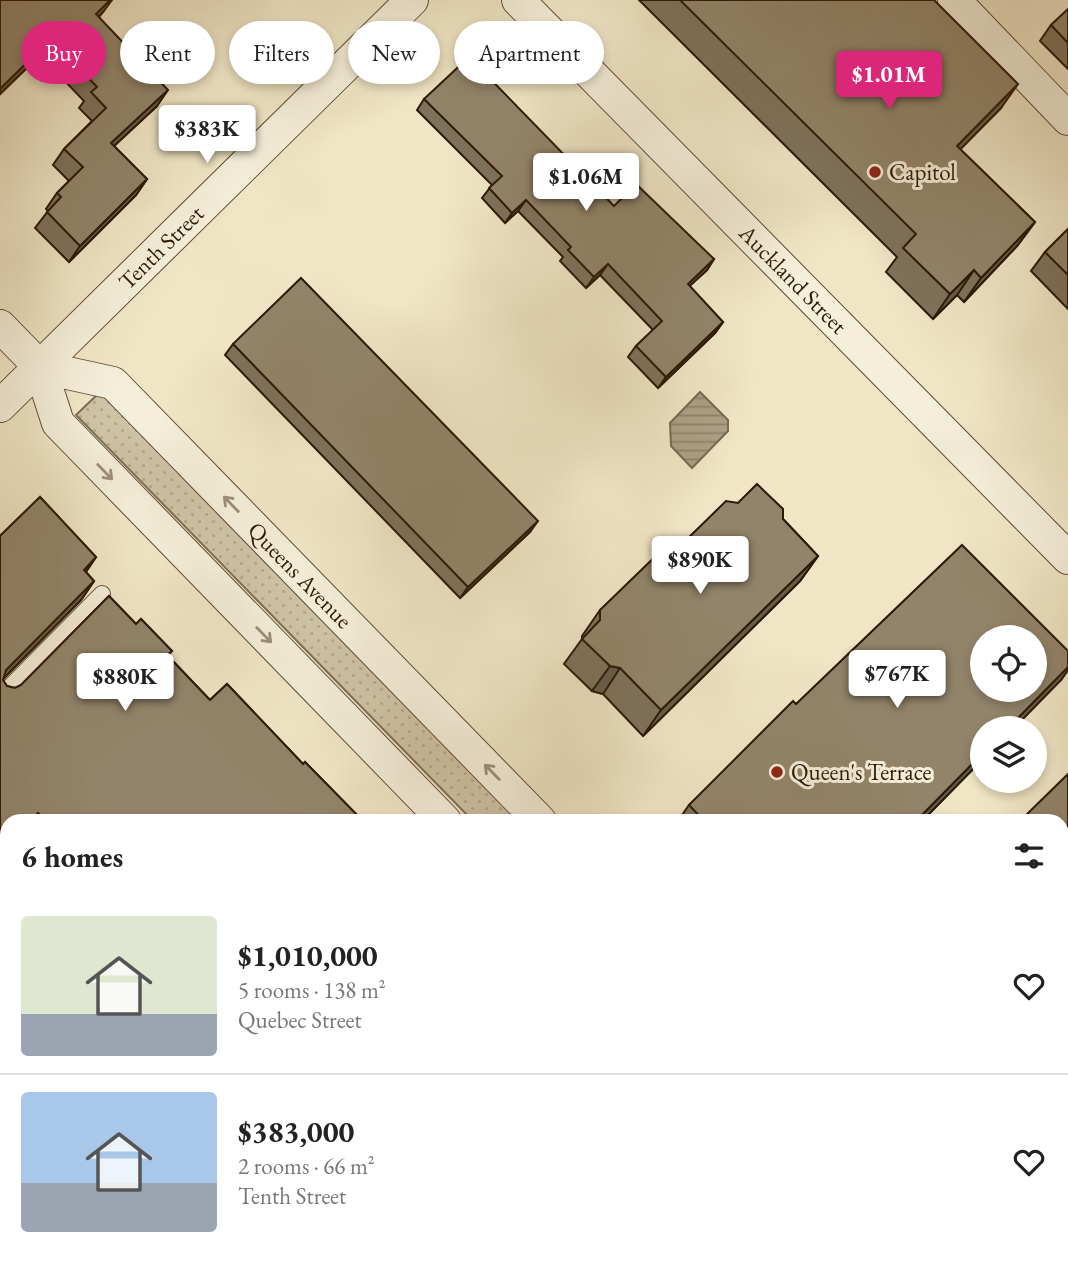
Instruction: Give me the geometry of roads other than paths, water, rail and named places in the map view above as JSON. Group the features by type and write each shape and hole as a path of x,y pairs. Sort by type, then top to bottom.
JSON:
{"street":[{"name":"Tenth Street","path":"0,406 412,0"},
{"name":"Auckland Street","path":"518,0 1068,558"},
{"path":"954,0 1068,119"},
{"path":"0,326 40,367 58,423 438,814"},
{"name":"Queens Avenue","path":"40,367 113,383 533,814"}],"lane":[{"path":"0,697 102,594"}],"place":[{"name":"Capitol","path":"875,172"},
{"name":"Queen's Terrace","path":"777,772"}]}
